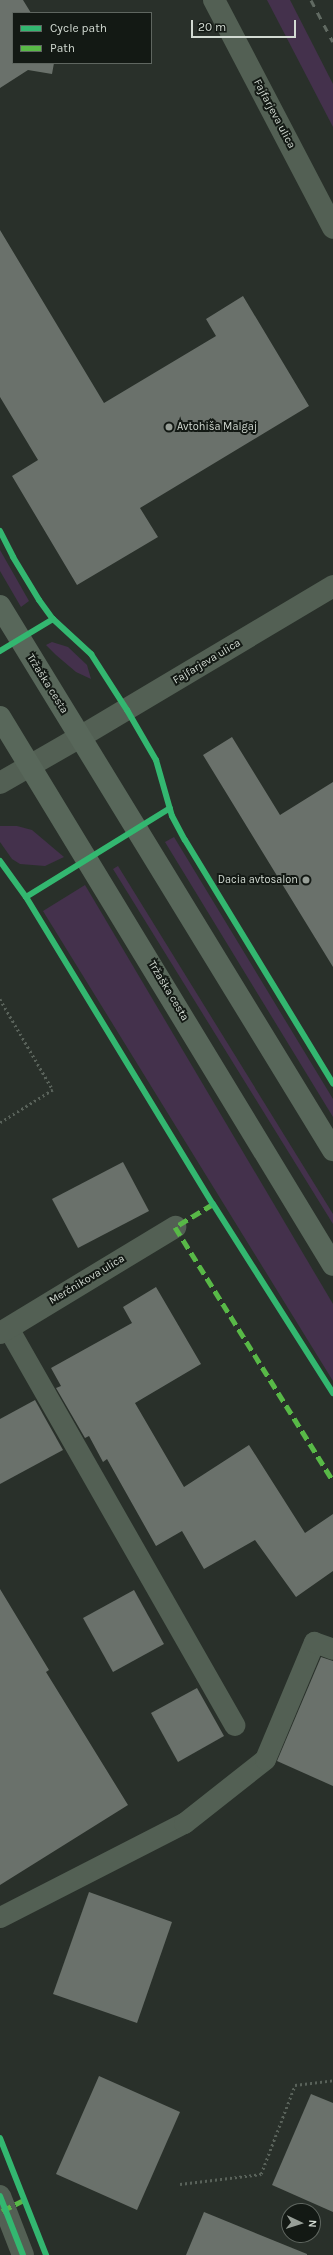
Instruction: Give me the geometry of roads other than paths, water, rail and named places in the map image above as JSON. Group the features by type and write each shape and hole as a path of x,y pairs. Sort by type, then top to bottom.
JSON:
{"main road":[{"name":"Tržaška cesta","path":"0,606 333,1150"},
{"name":"Tržaška cesta","path":"0,717 333,1265"}],"street":[{"name":"Fajfarjeva ulica","path":"214,0 333,228"},
{"name":"Fajfarjeva ulica","path":"0,783 333,586"},
{"name":"Merčnikova ulica","path":"4,1330 175,1227"},
{"path":"0,2196 23,2255"}],"lane":[{"path":"4,1330 234,1725"},
{"path":"0,1917 184,1823 265,1759 314,1642 333,1649"}],"railway":[{"path":"311,0 333,42"}],"place":[{"name":"Avtohiša Malgaj","path":"169,427"},
{"name":"Dacia avtosalon","path":"306,880"}]}
